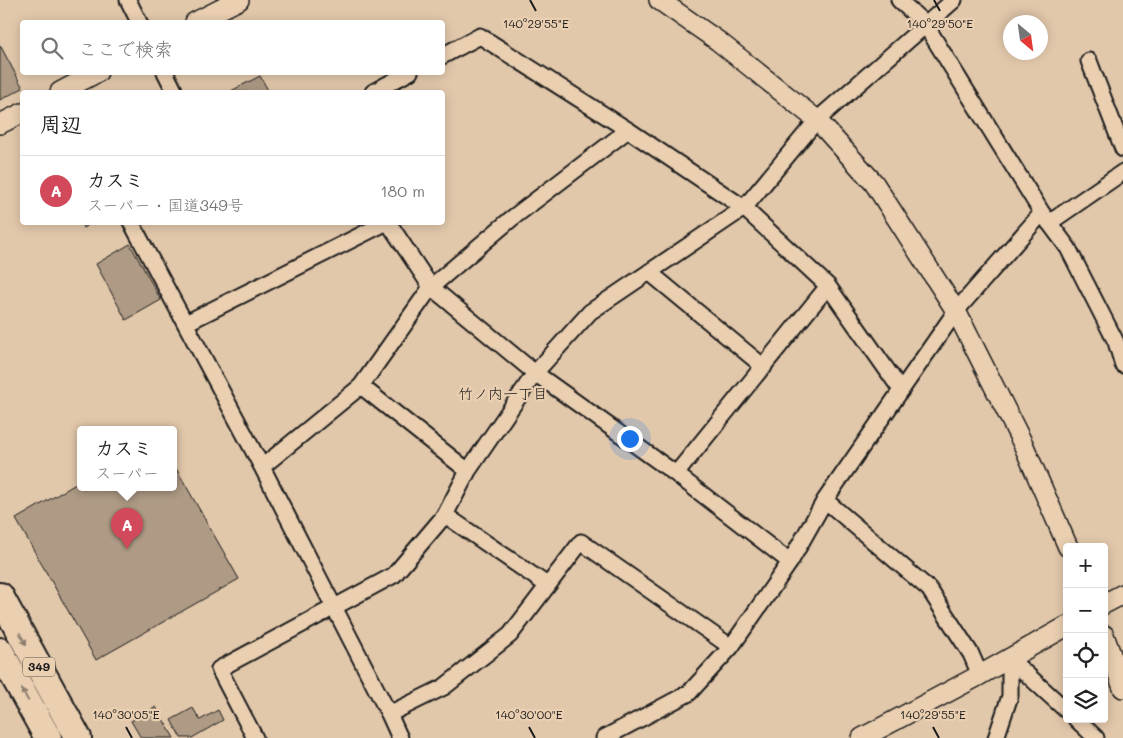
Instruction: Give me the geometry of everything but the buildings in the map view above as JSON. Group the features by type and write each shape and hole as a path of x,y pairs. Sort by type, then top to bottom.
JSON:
{"highway":[{"name":"349","path":"0,596 78,738"},
{"name":"349","path":"0,651 48,738"}],"street":[{"path":"128,0 138,20"},
{"path":"198,20 239,0"},
{"path":"659,0 718,40 817,120 874,183 956,311 1023,444 1066,543"},
{"path":"899,0 925,24 1046,218 1068,248 1116,342 1123,365"},
{"path":"255,738 220,669 394,575 445,515 468,471 535,373 590,312 744,208 817,120 954,0"},
{"path":"445,54 480,36 628,130 744,208 828,286 901,390"},
{"path":"1089,61 1123,149"},
{"path":"64,90 92,75"},
{"path":"166,75 174,90"},
{"path":"376,90 404,75"},
{"path":"0,124 20,113"},
{"path":"262,467 361,386 431,288 511,219 628,130"},
{"path":"604,738 689,693 731,647 790,562 825,500 956,311 1046,218 1123,172"},
{"path":"133,225 262,467 390,714 400,738"},
{"path":"186,323 381,225"},
{"path":"389,225 431,288 535,373 676,474 790,562"},
{"path":"649,272 764,368"},
{"path":"676,474 764,368 828,286"},
{"path":"361,386 468,471"},
{"path":"825,500 929,589 970,654 980,675"},
{"path":"445,515 547,584"},
{"path":"390,714 444,687 510,635 547,584 581,542 731,647"},
{"path":"1108,602 1123,594"},
{"path":"862,738 1063,628"},
{"path":"1108,646 1123,688"},
{"path":"1010,658 1063,707"},
{"path":"996,738 1010,696 1010,658"},
{"path":"1080,723 1096,738"}],"place":[{"name":"カスミ","path":"127,549"}],"district":[{"name":"竹ノ内一丁目","path":"503,394"}]}
